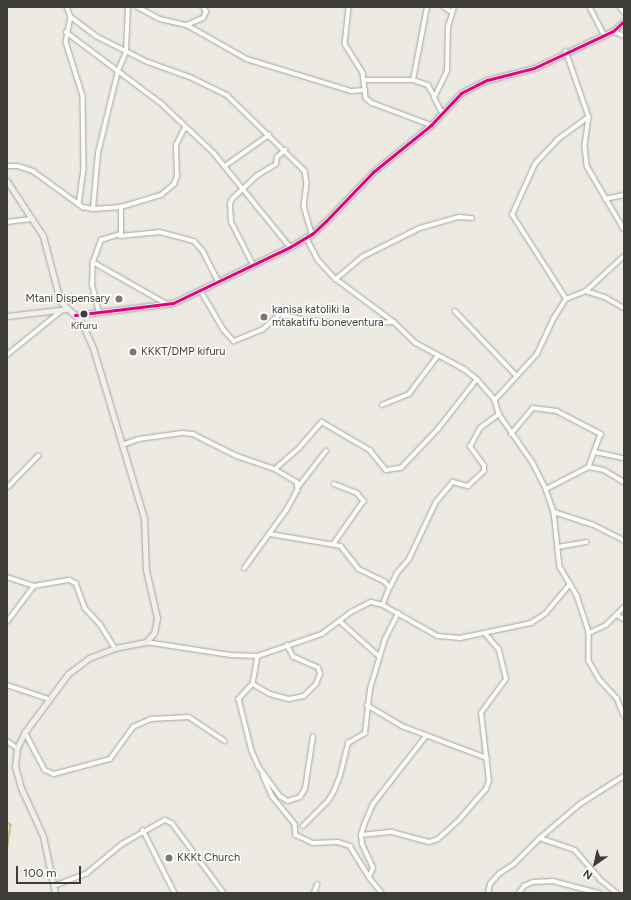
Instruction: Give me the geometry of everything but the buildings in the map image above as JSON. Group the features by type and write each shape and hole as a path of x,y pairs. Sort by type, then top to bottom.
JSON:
{"street":[{"path":"67,7 71,17 96,36 126,52 223,92 305,171 307,178 304,206 312,234"},
{"path":"93,209 98,153 118,71 126,52 128,7"},
{"path":"138,7 160,19 187,25 247,59 351,91 365,90"},
{"path":"187,25 203,18 206,12 203,7"},
{"path":"349,7 345,44 365,80 366,98 372,103 431,125"},
{"path":"413,80 427,7"},
{"path":"444,7 452,12"},
{"path":"442,113 434,102 434,95 447,71 448,27 454,7"},
{"path":"590,7 604,36"},
{"path":"620,7 624,12"},
{"path":"71,17 66,32 66,42 83,96 84,169 79,205"},
{"path":"75,315 168,305 201,291 290,247 312,234 373,172 431,125 461,93 470,87 534,68 566,51 604,36 624,22"},
{"path":"613,31 624,36"},
{"path":"66,32 169,110 225,166 290,247"},
{"path":"566,51 589,117 585,146 586,166 624,229"},
{"path":"365,80 413,80 428,85 434,95"},
{"path":"566,299 512,215 535,164 557,140 589,117"},
{"path":"7,166 18,166 33,171 79,205 93,209 121,206 161,195 174,184 177,176 176,145 185,127"},
{"path":"225,166 269,135"},
{"path":"253,265 231,222 229,209 232,199 276,164 277,158 284,150"},
{"path":"7,181 34,219 49,252 57,293 68,309 86,328 93,348 144,518 146,570 157,618 154,634 146,642"},
{"path":"605,199 624,195"},
{"path":"120,236 122,231 121,206"},
{"path":"336,279 362,257 420,228 459,217 472,218"},
{"path":"7,222 34,219"},
{"path":"99,312 92,285 94,262 101,240 120,236 160,232 194,241 203,251 219,282"},
{"path":"306,237 318,260 336,279 394,322 416,343 437,357 464,369 477,379 495,400 499,414 511,434 534,464 546,488 554,512 560,567 582,607 589,633 589,661 600,680 617,698 624,715"},
{"path":"495,400 537,354 554,318 566,299 586,291 624,256"},
{"path":"94,262 168,305"},
{"path":"201,291 224,330 234,341 263,329 280,314 306,320 342,324 394,322"},
{"path":"586,291 605,297 624,308"},
{"path":"7,316 60,312 68,309"},
{"path":"455,311 517,376"},
{"path":"7,355 60,312"},
{"path":"382,405 409,394 437,357"},
{"path":"276,469 300,448 322,422 370,450 386,470 401,468 438,429 477,379"},
{"path":"511,434 533,408 546,408 599,431 601,436 589,468"},
{"path":"383,606 397,573 409,559 436,502 453,482 468,486 484,471 484,466 470,447 480,428 499,414"},
{"path":"122,445 139,439 187,433 208,440 237,456 276,469 299,486"},
{"path":"245,568 270,534 299,486 326,451"},
{"path":"595,452 624,458"},
{"path":"7,488 38,456"},
{"path":"546,488 589,468 604,470 624,482"},
{"path":"334,484 356,494 364,501 334,544"},
{"path":"554,512 592,524 624,540"},
{"path":"270,534 334,544 345,550 359,569 384,581 390,587"},
{"path":"558,547 587,542"},
{"path":"7,577 34,586 69,580 76,582 85,608 100,624 115,648"},
{"path":"55,893 43,836 21,788 15,766 17,748 25,732 78,665 115,648 146,642 230,655 258,656 322,634 342,622 362,605 371,602 383,606 438,636 448,639 485,634 540,619 570,584"},
{"path":"7,622 34,586"},
{"path":"589,633 606,625 624,606"},
{"path":"303,826 328,801 334,791 348,743 365,733 367,705 380,657 385,639 398,614"},
{"path":"617,615 624,619"},
{"path":"342,622 380,657"},
{"path":"361,835 392,832 420,842 438,839 475,804 486,789 489,781 481,713 500,691 506,679 499,650 485,634"},
{"path":"253,684 270,694 289,699 304,696 316,684 320,674 318,668 293,658 287,646"},
{"path":"258,656 253,684 239,700 247,736 258,766 273,797 295,824 296,835 313,843 338,842 350,846 368,877 382,893"},
{"path":"7,684 50,699"},
{"path":"367,705 402,726 487,758"},
{"path":"25,732 46,770 54,774 110,759 133,727 151,719 189,717 225,741"},
{"path":"368,877 373,868 364,851 361,835 373,804 426,736"},
{"path":"258,766 280,796 288,801 296,800 305,789 313,737"},
{"path":"7,741 17,748"},
{"path":"488,893 490,884 499,874 514,864 540,838 580,804 624,776"},
{"path":"54,886 86,874 143,830 165,820 172,823 224,893"},
{"path":"143,830 175,893"},
{"path":"540,838 575,850 601,880 617,893"},
{"path":"519,893 524,886 533,882 553,880 599,893"},
{"path":"314,893 317,885"}],"waterway":[{"path":"7,822 11,825 7,855"}],"transit line":[{"path":"75,315 173,303 290,247 312,234 373,172 431,125 461,93 487,80 534,68 613,31 624,21"}],"place":[{"name":"Mtani Dispensary","path":"119,299"},
{"name":"Kifuru","path":"84,314"},
{"name":"kanisa katoliki la mtakatifu boneventura","path":"264,317"},
{"name":"KKKT/DMP kifuru","path":"133,352"},
{"name":"KKKt Church","path":"169,858"}]}
